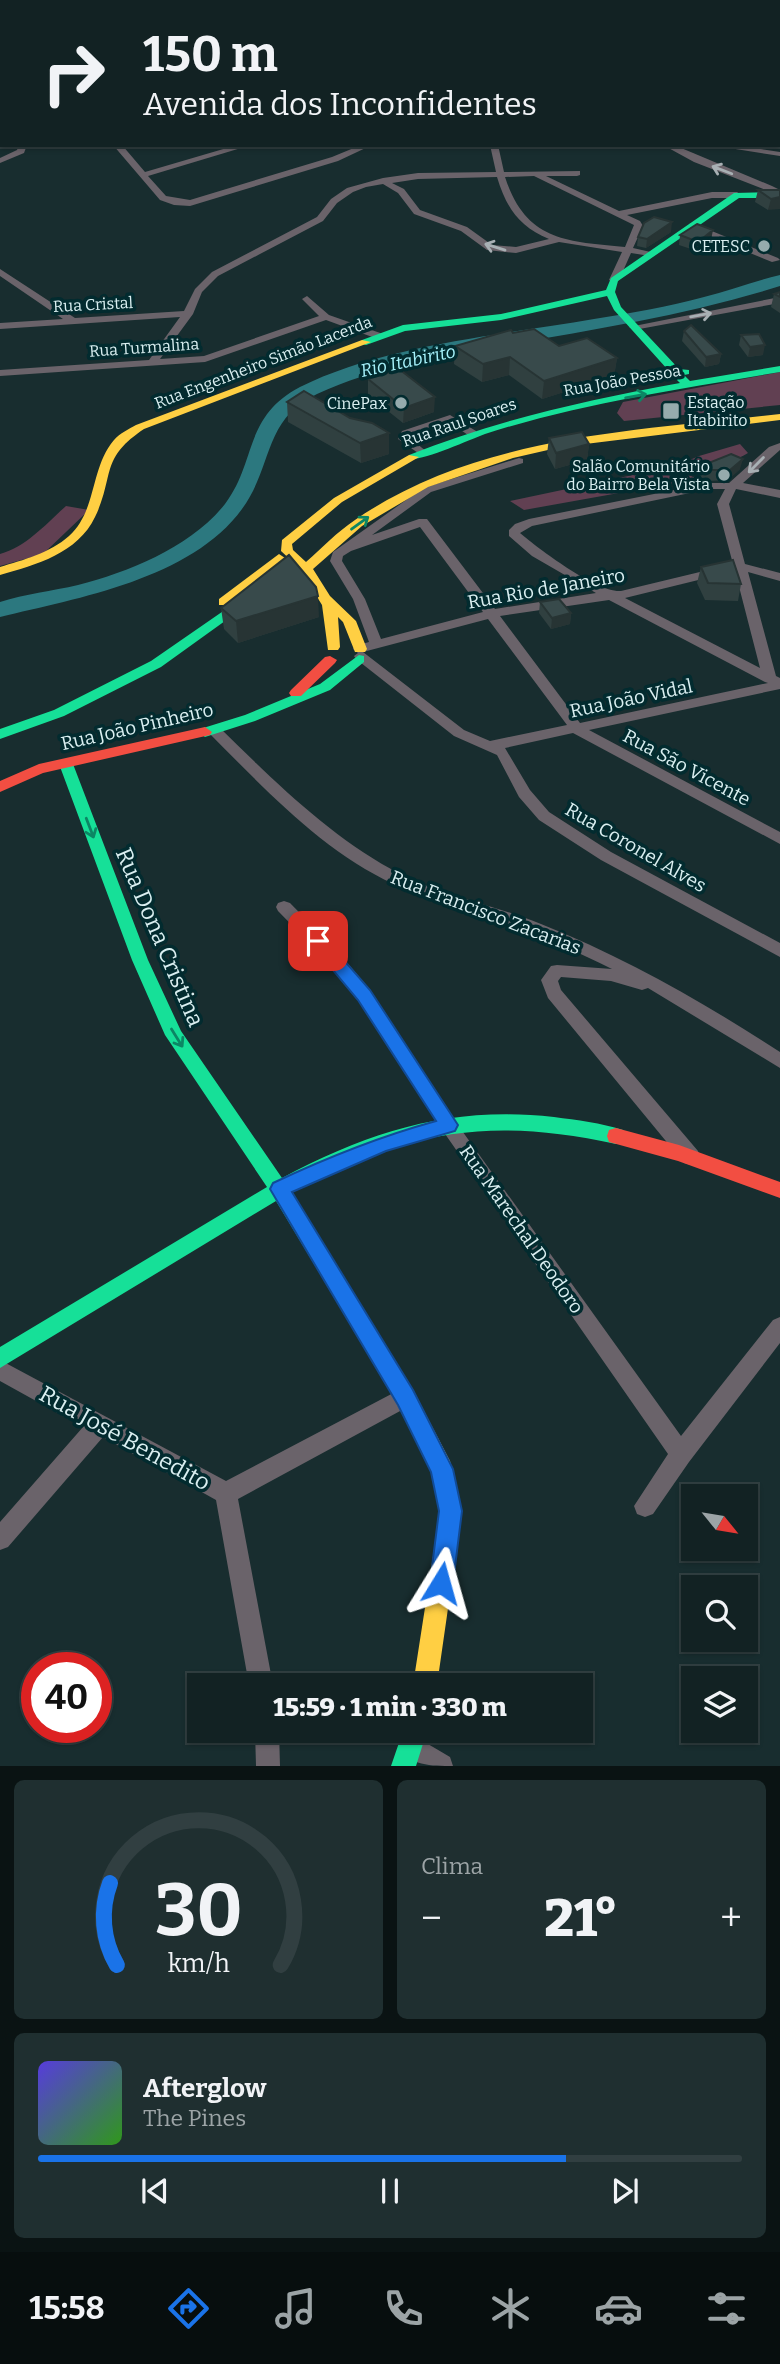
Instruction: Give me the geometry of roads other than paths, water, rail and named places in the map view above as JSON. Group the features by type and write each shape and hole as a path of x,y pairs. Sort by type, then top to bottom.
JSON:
{"street":[{"path":"0,159 16,154 23,147"},
{"path":"119,147 163,198 190,203 322,163 363,147"},
{"path":"207,147 216,155"},
{"path":"142,175 241,147"},
{"path":"494,147 499,176 525,222 538,231 561,239 650,253"},
{"path":"671,147 779,194"},
{"path":"729,147 780,154"},
{"path":"151,364 188,314 198,291 215,274 320,219 334,201 350,190 383,181 418,176 577,173"},
{"path":"534,174 639,226 612,286 618,308 688,386"},
{"path":"383,181 401,191 417,212 464,229 490,248 516,250 561,239"},
{"path":"618,214 712,195 779,194"},
{"path":"612,286 650,253 737,195"},
{"path":"690,225 775,260"},
{"path":"0,272 73,321"},
{"name":"Rua Engenheiro Simão Lacerda","path":"0,571 47,556 74,538 92,515 109,458 118,442 133,430 379,337 416,326 501,317 612,286"},
{"path":"307,299 326,317 379,337"},
{"path":"632,325 780,300"},
{"name":"Rua Cristal","path":"0,326 188,314"},
{"name":"Rua Turmalina","path":"0,373 151,364 214,357 326,317"},
{"name":"Rua João Pessoa","path":"544,411 571,397 657,374 675,374 759,360 780,367"},
{"name":"Rua João Pessoa","path":"544,411 780,367"},
{"path":"0,734 59,713 156,664 190,642 373,494 438,464 509,442 780,407"},
{"name":"Rua Raul Soares","path":"292,558 340,498 376,475 421,452 544,411"},
{"path":"0,723 48,704 151,652 292,558 424,485 510,455 561,444 780,417"},
{"path":"421,452 404,439 406,433 450,418 472,433"},
{"path":"376,475 450,452 491,428"},
{"path":"777,683 739,566 723,504 733,485 773,449 780,446"},
{"path":"438,464 450,452 485,450"},
{"path":"377,645 359,599 336,561 337,555 427,490 519,461"},
{"path":"777,683 610,596 536,553 518,539 514,531 530,523 700,487 733,485 780,494"},
{"path":"347,548 423,522 576,729"},
{"path":"292,558 349,621 360,655"},
{"path":"739,566 780,577"},
{"name":"Rua Rio de Janeiro","path":"360,655 377,645 491,614 610,596 739,566"},
{"path":"282,703 300,691 331,653 334,627 325,597"},
{"path":"331,653 344,664 360,655"},
{"path":"282,703 325,687 360,655"},
{"name":"Rua Coronel Alves","path":"360,655 440,720 468,738 505,755 524,793 544,816 606,856 780,951"},
{"name":"Rua João Vidal","path":"490,746 777,683"},
{"name":"Rua João Pinheiro","path":"0,787 40,769 214,730 250,718 282,703"},
{"name":"Rua São Vicente","path":"576,729 780,838"},
{"name":"Rua Francisco Zacarias","path":"214,730 257,773 295,805 353,852 383,872 411,886 502,916 587,950 671,992 780,1061"},
{"name":"Rua Dona Cristina","path":"66,764 159,1007 174,1035 279,1189 406,1398 442,1469 451,1511 427,1673"},
{"name":"Rua Marechal Deodoro","path":"284,907 334,958 364,995 449,1125 681,1454"},
{"path":"671,992 611,975 585,972 557,971 549,980 554,993 691,1157"},
{"path":"0,1358 279,1189 368,1149 404,1136 449,1125 537,1124 604,1133 691,1157 780,1189"},
{"path":"645,1506 681,1454 780,1327"},
{"name":"Rua José Benedito","path":"0,1370 226,1493 259,1673"},
{"path":"226,1493 406,1398"},
{"path":"0,1539 100,1424"},
{"path":"267,1743 268,1766"},
{"path":"410,1748 441,1766"}],"waterway":[{"name":"Rio Itabirito","path":"0,610 121,578 154,565 185,548 223,518 236,503 245,488 267,427 276,414 289,402 327,382 411,357 667,311 780,280"}],"place":[{"name":"CETESC","path":"764,246"},
{"name":"CinePax","path":"401,403"},
{"name":"Estação Itabirito","path":"671,411"},
{"name":"Salão Comunitário do Bairro Bela Vista","path":"724,475"}]}
